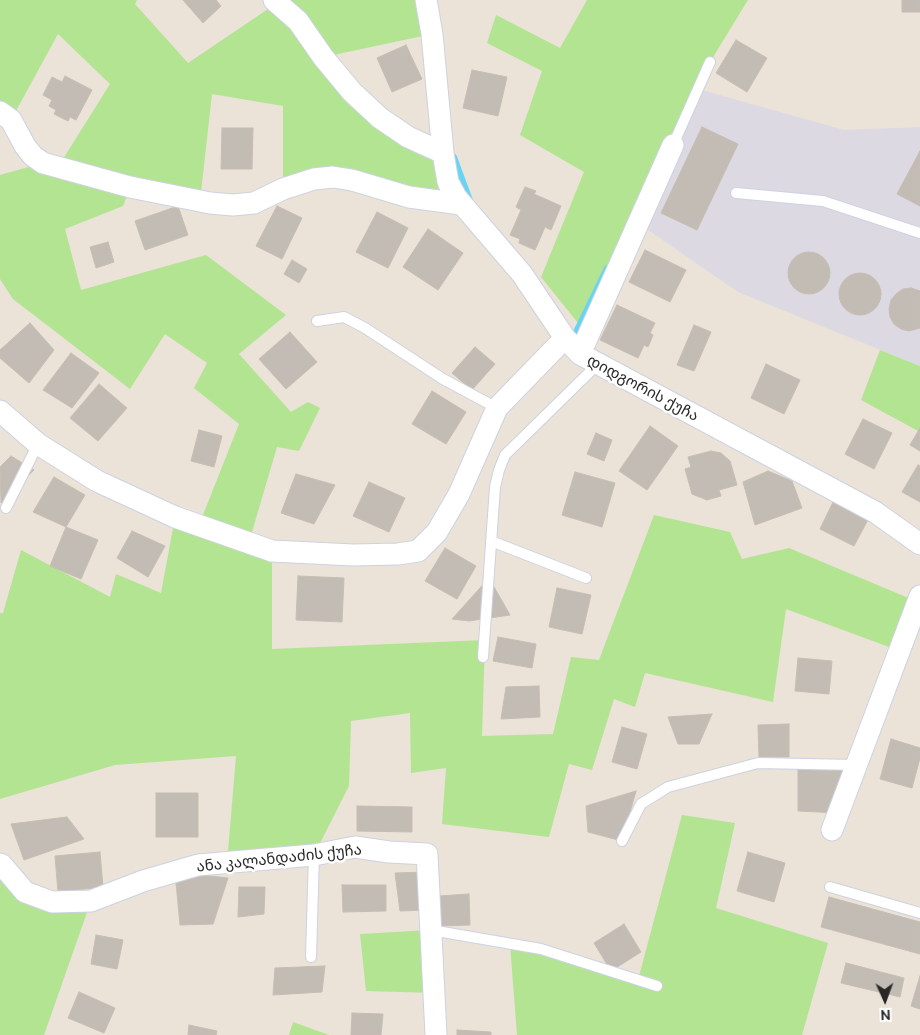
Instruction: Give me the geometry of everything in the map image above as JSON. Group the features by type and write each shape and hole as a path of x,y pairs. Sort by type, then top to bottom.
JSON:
{"street":[{"path":"274,0 298,21 323,57 352,92 380,118 408,137 443,153"},
{"name":"დიდგორის ქუჩა","path":"426,0 432,34 443,153 448,182 461,204 522,274 565,338 589,359 876,512 920,544"},
{"path":"0,112 11,120 29,151 43,163 130,188 210,203 233,205 254,203 283,189 314,179 333,177 352,180 409,197 461,204"},
{"path":"589,359 673,145"},
{"path":"0,410 38,444 97,481 175,517 272,551 353,556 398,554 418,551 437,532 459,494 498,408 565,338"},
{"path":"832,830 920,596"},
{"name":"ანა კალანდაძის ქუჩა","path":"0,864 25,892 52,902 91,901 143,881 198,865 314,855 355,847 389,852 427,854 436,1035"}],"lane":[{"path":"673,145 710,62"},
{"path":"736,193 823,201 920,233"},
{"path":"317,322 344,317 365,328 443,379 498,408"},
{"path":"483,657 495,488 498,470 505,455 589,359"},
{"path":"6,508 38,444"},
{"path":"492,541 586,578"},
{"path":"622,840 641,804 668,787 758,763 858,765"},
{"path":"310,957 314,855"},
{"path":"830,887 920,913"},
{"path":"431,930 542,949 657,986"}],"shaded area":[{"path":"698,89 844,130 920,127 920,366 738,292 638,223"}],"green space":[{"path":"0,0 137,0 135,4 188,63 277,3 274,0 426,0 432,34 324,57 438,154 442,184 430,198 352,180 283,189 283,106 212,94 200,201 130,188 123,206 65,229 81,290 206,255 286,315 239,354 291,412 308,402 320,408 299,451 277,447 249,542 272,551 272,649 485,640 482,736 553,734 571,657 599,660 654,515 730,532 742,559 789,548 918,602 900,651 786,609 773,702 645,673 635,707 614,699 592,770 569,764 549,837 442,824 446,768 411,773 410,713 351,721 349,786 314,855 227,863 236,756 115,765 0,799 0,613 3,613 21,550 110,597 116,574 161,593 175,517 199,525 239,424 194,388 207,363 165,334 130,389 13,299 0,279 0,175 43,163 58,167 110,84 58,34 11,120 0,112"},
{"path":"587,0 748,0 710,62 638,223 578,323 541,277 584,172 520,135 542,71 487,43 496,15 560,48"},
{"path":"880,350 920,366 920,432 861,400"},
{"path":"682,815 735,823 716,908 828,943 802,1035 517,1035 510,944 638,980"},
{"path":"0,870 25,892 91,901 44,1035 0,1035"},
{"path":"431,930 434,993 366,991 360,934"},
{"path":"293,1022 329,1035 289,1035"}],"building":[{"path":"183,0 216,0 221,6 203,23"},
{"path":"902,0 920,0 920,12 902,12"},
{"path":"736,40 767,58 747,92 716,73"},
{"path":"406,45 422,79 392,92 377,58"},
{"path":"472,70 507,77 498,116 463,108"},
{"path":"65,76 92,90 76,120 70,117 68,121 54,114 56,110 49,106 52,100 43,95 52,77 62,82"},
{"path":"702,127 738,144 697,230 661,213"},
{"path":"222,128 253,128 252,169 221,169"},
{"path":"920,151 920,206 897,194"},
{"path":"525,187 536,191 534,194 561,206 551,230 545,227 535,250 519,243 520,239 510,235 521,210 516,207"},
{"path":"178,206 188,235 145,250 135,221"},
{"path":"277,206 302,218 282,259 256,246"},
{"path":"377,212 408,228 388,268 356,252"},
{"path":"428,229 463,253 438,290 403,267"},
{"path":"108,242 114,262 96,268 90,247"},
{"path":"645,250 686,270 670,302 629,282"},
{"path":"809,252 824,258 830,273 824,288 809,294 794,288 788,273 794,258"},
{"path":"292,260 307,269 299,283 284,274"},
{"path":"860,273 875,279 881,294 875,309 860,315 845,309 839,294 845,279"},
{"path":"911,288 920,291 920,328 909,331 901,329 894,324 890,317 889,309 891,300 896,294 903,289"},
{"path":"617,305 655,323 650,333 653,335 648,347 644,345 638,358 600,340"},
{"path":"30,323 54,350 29,383 0,358 0,350"},
{"path":"694,325 711,332 694,371 677,365"},
{"path":"290,332 317,362 286,389 259,359"},
{"path":"475,347 495,364 472,390 452,373"},
{"path":"71,353 99,373 72,408 43,390"},
{"path":"766,364 800,380 784,414 751,398"},
{"path":"99,384 127,408 98,441 70,418"},
{"path":"432,391 466,412 446,444 412,424"},
{"path":"863,419 892,433 874,469 845,454"},
{"path":"650,426 678,446 647,490 619,471"},
{"path":"920,428 920,451 910,445"},
{"path":"199,430 222,436 214,467 191,461"},
{"path":"596,433 612,440 604,461 587,454"},
{"path":"711,451 721,453 730,461 737,485 719,490 721,496 707,500 692,494 685,469 691,467 688,457"},
{"path":"11,456 34,470 1,503 0,467"},
{"path":"918,465 920,466 920,502 902,492"},
{"path":"768,471 792,481 802,508 755,525 743,482"},
{"path":"575,472 615,483 602,527 562,515"},
{"path":"296,474 335,485 314,524 281,513"},
{"path":"54,477 85,495 66,527 33,512"},
{"path":"369,482 405,498 389,532 353,516"},
{"path":"836,496 871,514 854,546 820,529"},
{"path":"66,527 98,540 81,579 50,566"},
{"path":"132,531 165,546 148,577 117,558"},
{"path":"445,548 476,566 457,599 425,581"},
{"path":"298,576 344,578 342,622 296,620"},
{"path":"489,578 510,615 469,621 452,619"},
{"path":"557,588 591,595 582,634 549,627"},
{"path":"498,637 536,644 532,668 493,661"},
{"path":"798,658 832,661 829,694 795,691"},
{"path":"539,686 540,717 501,719 506,687"},
{"path":"712,714 699,744 678,744 668,717"},
{"path":"789,724 789,757 759,757 758,725"},
{"path":"622,727 647,734 637,769 612,762"},
{"path":"891,739 920,748 920,758 912,788 880,779"},
{"path":"798,764 847,765 839,813 798,811"},
{"path":"636,791 622,841 588,832 586,806"},
{"path":"156,793 198,793 198,837 156,837"},
{"path":"357,806 412,807 412,832 357,831"},
{"path":"67,817 84,839 24,860 11,824"},
{"path":"100,852 103,887 58,892 55,856"},
{"path":"748,852 785,863 774,902 737,891"},
{"path":"175,872 228,878 213,924 180,925"},
{"path":"428,872 430,910 400,911 395,873"},
{"path":"342,885 386,885 386,911 343,912"},
{"path":"239,887 265,887 264,914 238,917"},
{"path":"469,894 470,925 440,926 439,896"},
{"path":"829,897 920,922 920,954 821,927"},
{"path":"624,924 641,952 611,971 594,943"},
{"path":"96,935 123,940 117,969 91,964"},
{"path":"846,963 904,978 900,997 841,983"},
{"path":"325,966 322,992 273,995 275,968"},
{"path":"920,976 920,1009 911,1006"},
{"path":"79,992 115,1008 104,1033 68,1018"},
{"path":"352,1013 383,1014 381,1035 351,1035"},
{"path":"189,1025 217,1031 216,1035 188,1035"},
{"path":"457,1030 491,1032 491,1035 457,1035"}],"waterway":[{"path":"454,157 471,203"},
{"path":"576,332 607,268"}]}
